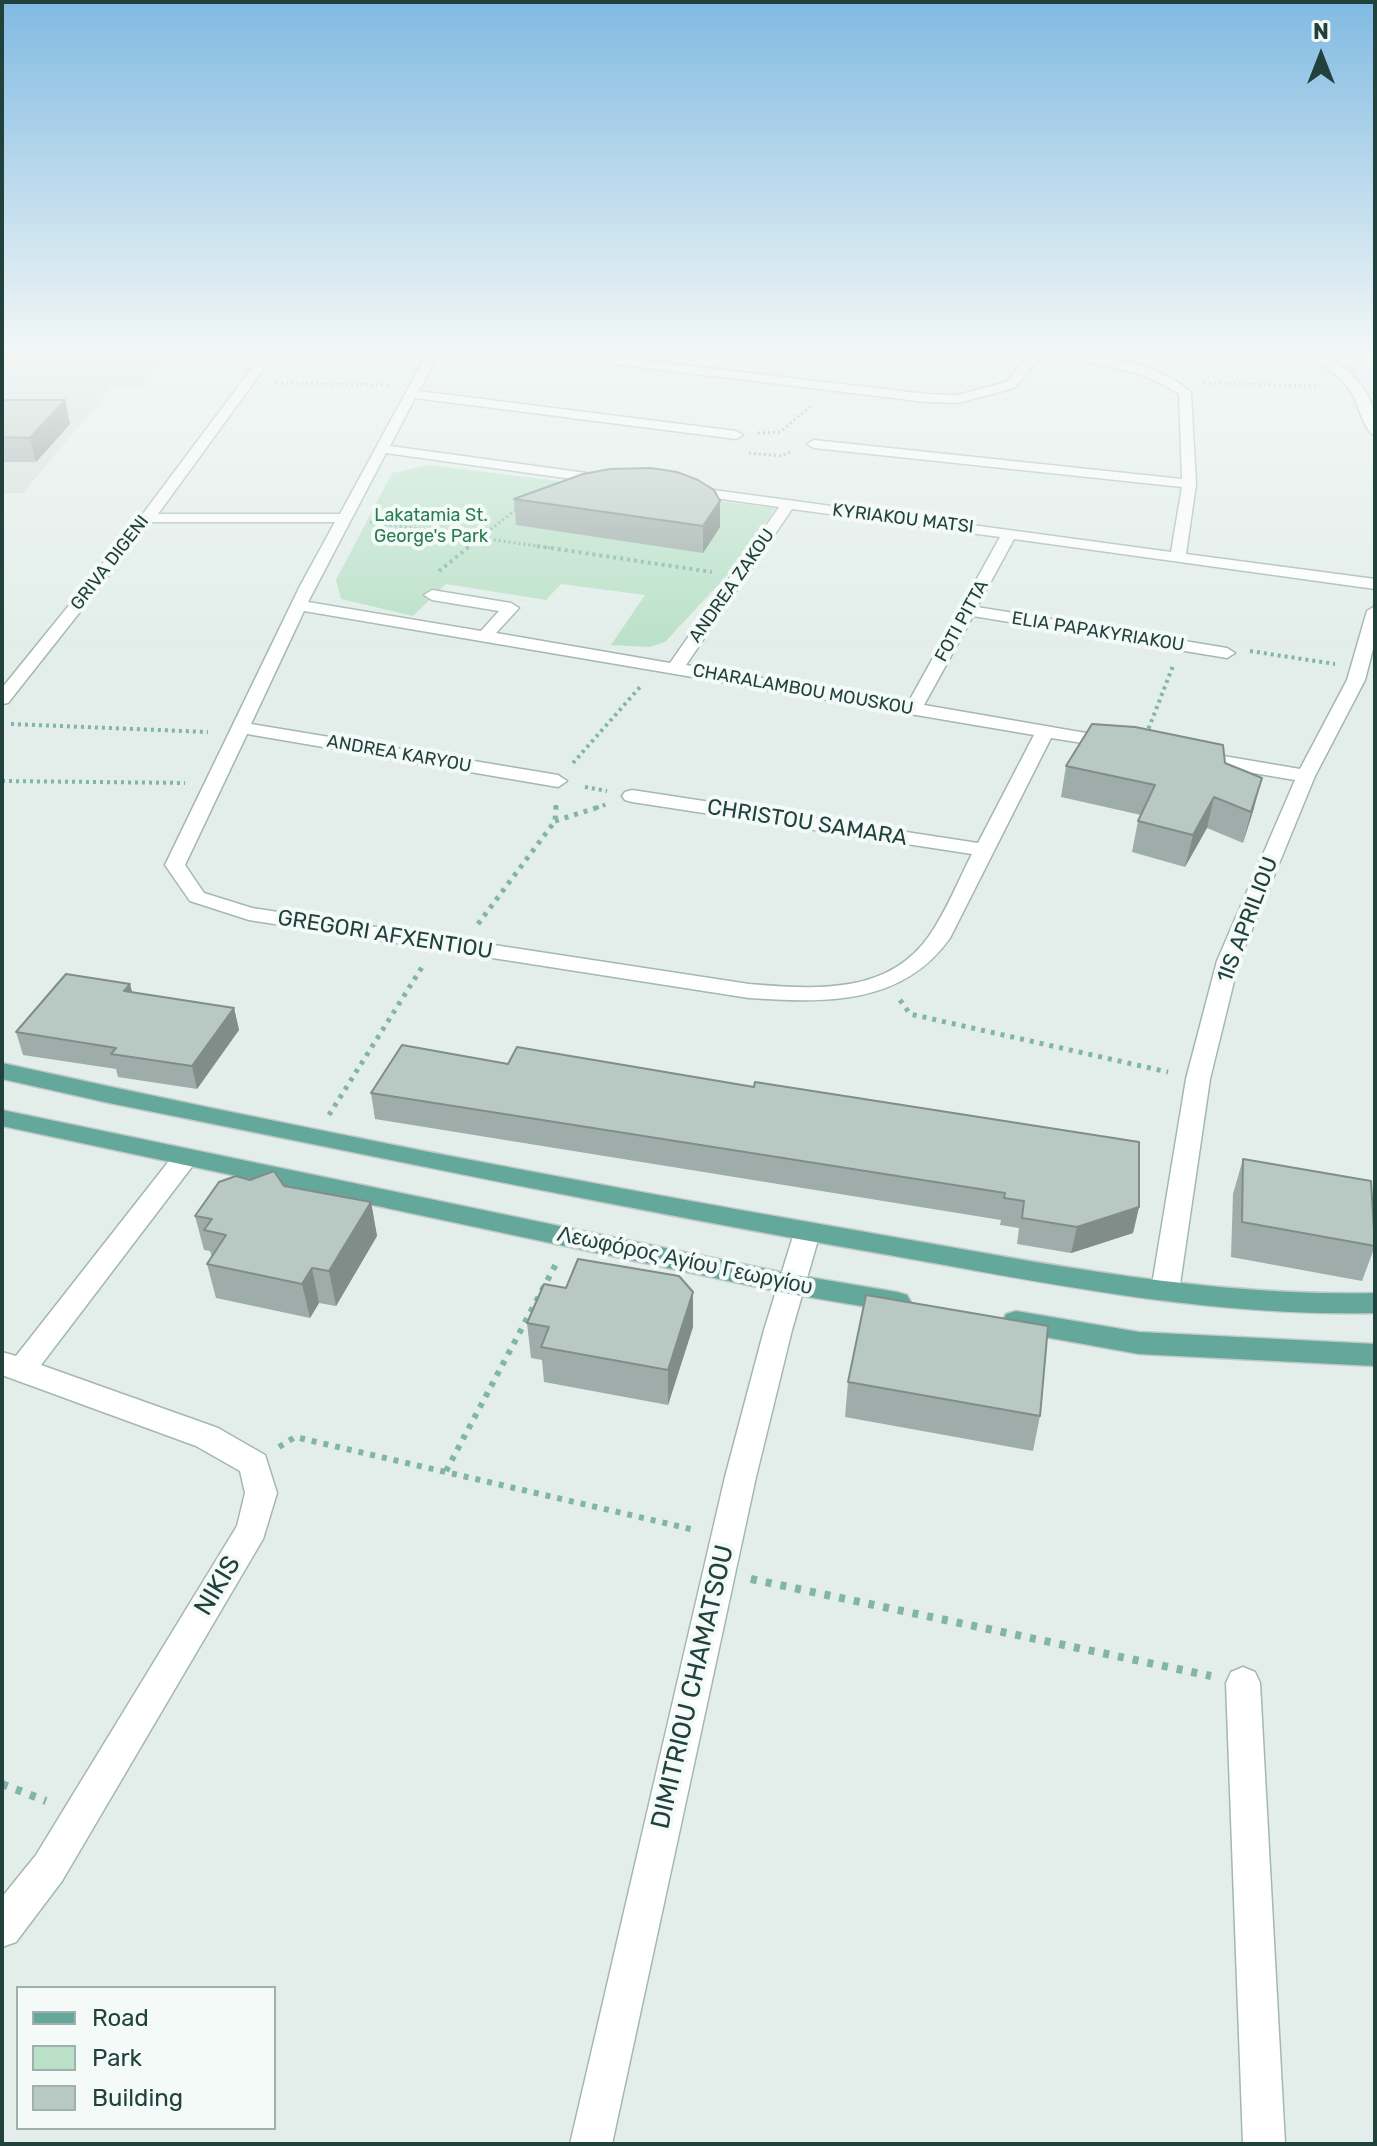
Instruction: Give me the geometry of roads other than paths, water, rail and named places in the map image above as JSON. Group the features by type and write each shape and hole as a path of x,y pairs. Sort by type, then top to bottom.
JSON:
{"main road":[{"path":"2,1071 109,1095 807,1233 1061,1276 1251,1301 1335,1305 1375,1303"},
{"name":"Λεωφόρος Αγίου Γεωργίου","path":"2,1118 790,1284 923,1306"},
{"path":"984,1317 1139,1343 1375,1355"}],"street":[{"name":"GRIVA DIGENI","path":"2,699 147,518 198,448"},
{"path":"853,448 1189,484"},
{"path":"1178,556 1189,484 1187,448"},
{"path":"383,449 626,483"},
{"name":"GREGORI AFXENTIOU","path":"383,449 299,605 175,865 197,897 249,914 749,991 804,995 852,992 887,984 922,961 931,950 1045,731"},
{"name":"KYRIAKOU MATSI","path":"673,489 1375,584"},
{"name":"ANDREA ZAKOU","path":"668,666 739,576 788,505"},
{"path":"147,518 345,518"},
{"name":"FOTI PITTA","path":"913,709 1010,533"},
{"path":"432,595 511,608 485,636"},
{"name":"CHARALAMBOU MOUSKOU","path":"299,605 1141,747"},
{"name":"ELIA PAPAKYRIAKOU","path":"968,610 1227,653"},
{"name":"1IS APRILIOU","path":"1165,1291 1198,1079 1228,961 1306,776 1358,674 1375,611"},
{"path":"1358,674 1375,685"},
{"name":"ANDREA KARYOU","path":"239,730 558,781"},
{"path":"1171,753 1306,776"},
{"name":"CHRISTOU SAMARA","path":"632,796 983,850"},
{"path":"12,1365 185,1158"},
{"name":"DIMITRIOU CHAMATSOU","path":"591,2144 629,1961 727,1537 790,1284 807,1233"},
{"name":"NIKIS","path":"2,1928 49,1868 252,1529 261,1493 254,1464 207,1437 12,1365"},
{"path":"1243,1683 1264,2144"}],"park label":[{"name":"Lakatamia St. George's Park","path":"431,526"}]}
